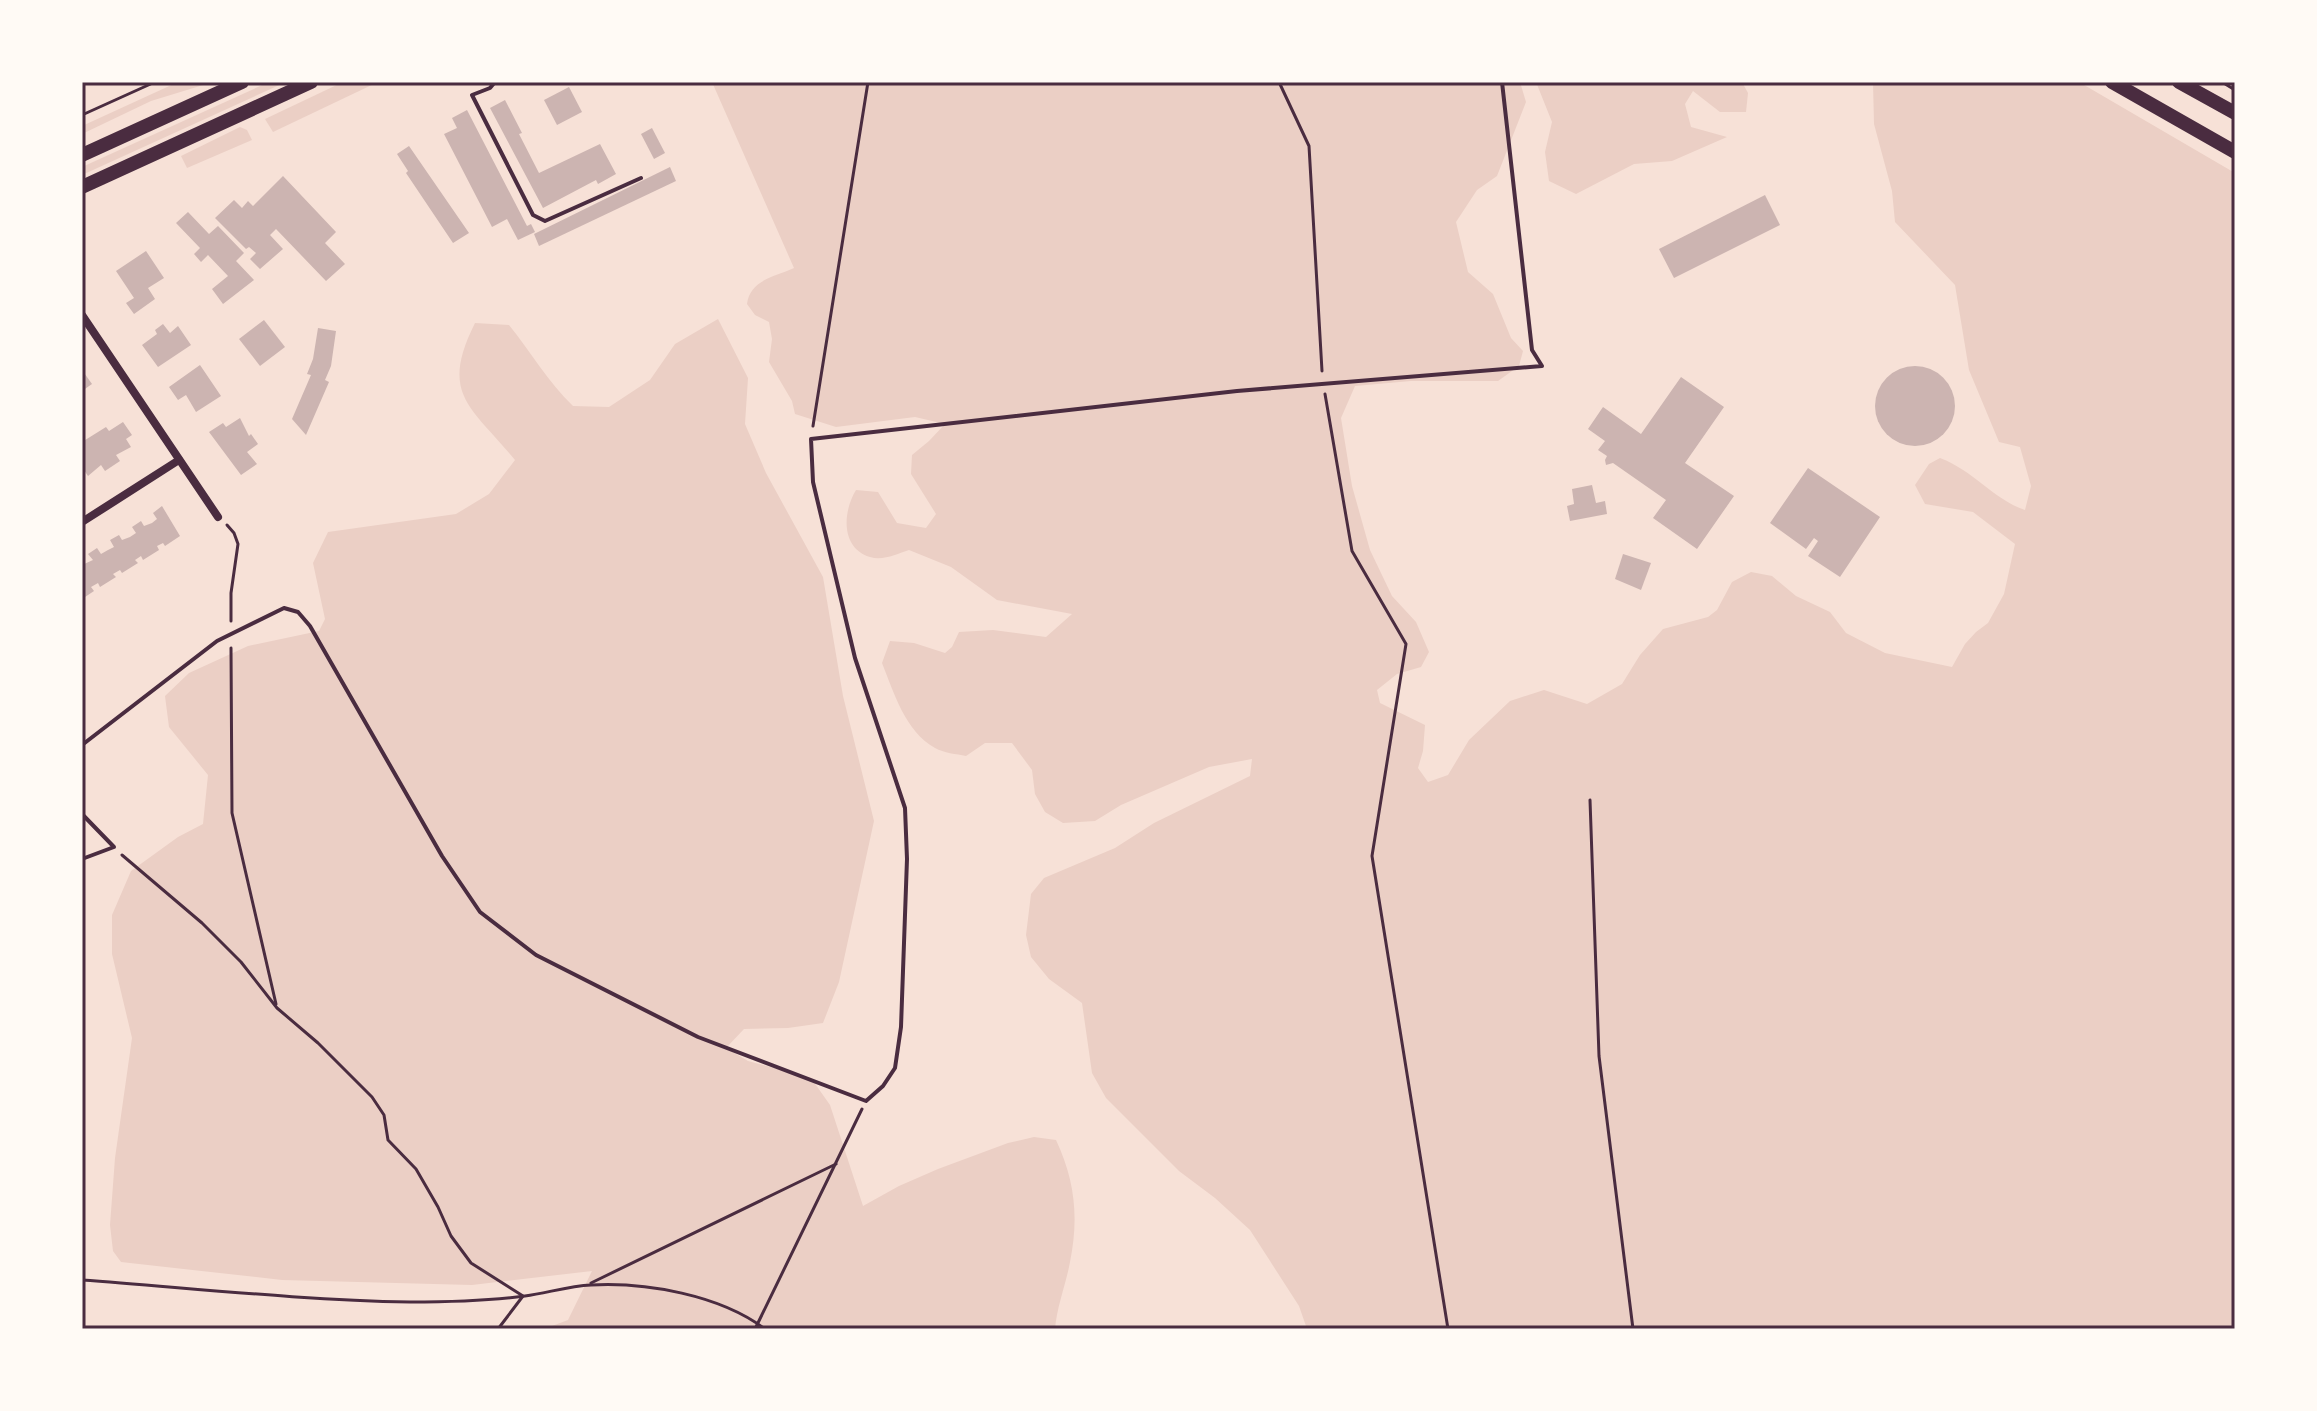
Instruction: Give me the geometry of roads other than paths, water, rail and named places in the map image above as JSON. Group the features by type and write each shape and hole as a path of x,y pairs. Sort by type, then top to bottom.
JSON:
{"main road":[{"path":"82,155 242,82"},
{"path":"82,187 311,82"},
{"path":"2112,82 2235,152"},
{"path":"2179,82 2235,113"}],"street":[{"path":"82,316 218,517"},
{"path":"82,522 179,460"}],"lane":[{"path":"495,82 490,88 472,95 533,215 538,219 545,221 641,178"},
{"path":"82,745 231,632 284,608 298,612 346,687 449,868 480,912 536,955 698,1037 866,1101 883,1086 895,1068 901,1027 907,859 905,808 855,658 813,482 811,439 1323,384 1542,366 1532,350 1502,82"},
{"path":"82,814 114,847 82,859"}]}
